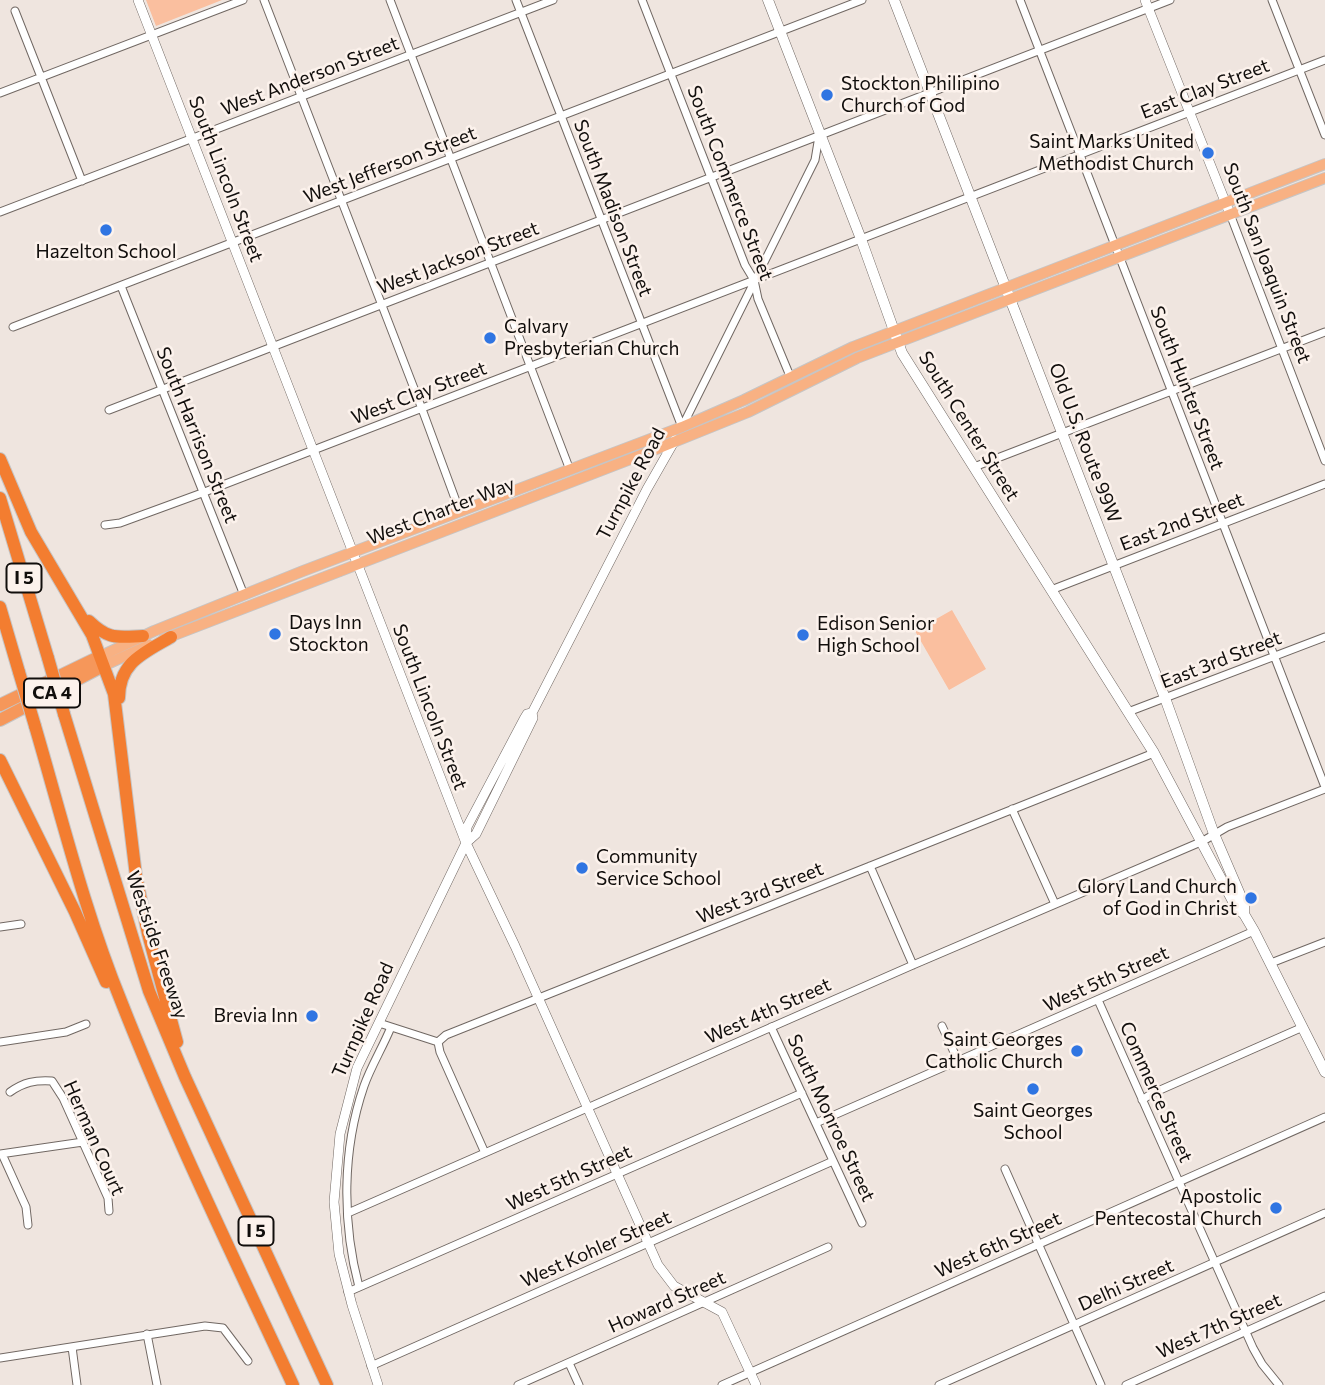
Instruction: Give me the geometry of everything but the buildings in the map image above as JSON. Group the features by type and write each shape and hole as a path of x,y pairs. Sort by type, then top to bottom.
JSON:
{"highway":[{"path":"0,458 32,532 92,635 114,694 136,876 185,1077"},
{"name":"Westside Freeway","path":"0,498 149,991 185,1077 327,1385"},
{"name":"I 5","path":"0,607 87,901 121,1002 187,1157 293,1385"},
{"path":"81,613 106,635 143,636"},
{"path":"120,737 119,684 122,674 132,662 171,637"},
{"name":"West Charter Way","path":"0,705 101,662"},
{"name":"West Charter Way","path":"0,720 101,662"},
{"path":"1,764 75,912 105,981 121,1002"}],"main road":[{"name":"South Center Street","path":"768,0 861,239 902,353 1154,752 1203,841"},
{"name":"Old U.S. Route 99W","path":"894,0 1165,698 1214,834 1244,904 1244,914"},
{"path":"1005,288 1117,251 1228,208 1325,164"},
{"path":"1228,208 1325,178"},
{"path":"1011,300 1117,251"},
{"name":"West Charter Way","path":"101,662 143,636 682,426 744,400 853,347 1005,288"},
{"name":"West Charter Way","path":"101,662 200,626 748,412 830,370 1011,300"},
{"path":"542,493 542,487 570,475 570,470"},
{"path":"429,536 434,529 457,519 460,512"},
{"path":"200,626 207,616 237,605 244,595"},
{"name":"Old U.S. Route 99W","path":"1203,841 1236,907 1244,914 1271,963 1325,1072"}],"street":[{"name":"South Lincoln Street","path":"138,0 466,843 666,1279 687,1294 722,1312 756,1385"},
{"path":"0,93 243,0"},
{"path":"264,0 460,512"},
{"path":"390,0 570,470"},
{"name":"South Madison Street","path":"516,0 682,426"},
{"name":"West Anderson Street","path":"0,212 553,0"},
{"name":"South Commerce Street","path":"642,0 744,265 754,280 758,299 790,376"},
{"name":"West Jefferson Street","path":"13,327 862,0"},
{"name":"South Hunter Street","path":"1020,0 1325,788"},
{"name":"West Jackson Street","path":"109,410 1040,50 1146,4 1170,0"},
{"path":"1272,0 1325,135"},
{"name":"South San Joaquin Street","path":"1146,4 1325,461"},
{"path":"15,11 82,181"},
{"name":"East Clay Street","path":"861,239 1325,60"},
{"name":"Turnpike Road","path":"378,1385 348,1292 334,1202 337,1156 357,1068 466,843 467,827 682,426 815,160 819,136"},
{"name":"West Clay Street","path":"105,525 120,523 202,493 861,239"},
{"name":"South Harrison Street","path":"121,286 244,595"},
{"path":"974,467 1325,332"},
{"name":"East 2nd Street","path":"1051,590 1325,484"},
{"name":"East 3rd Street","path":"1128,712 1325,637"},
{"name":"West 3rd Street","path":"438,1042 446,1035 1154,752"},
{"name":"West 4th Street","path":"348,1213 1325,788"},
{"path":"1012,809 1055,904"},
{"path":"870,866 913,965"},
{"path":"0,927 21,923"},
{"name":"West 5th Street","path":"816,1123 1254,931"},
{"path":"1271,963 1325,942"},
{"name":"Commerce Street","path":"1098,1000 1245,1332 1262,1364 1279,1385"},
{"path":"379,1023 438,1042 485,1153"},
{"path":"0,1042 66,1032 86,1024"},
{"path":"942,1026 958,1061"},
{"path":"359,1287 348,1213 347,1163 354,1121 365,1082 391,1027"},
{"name":"South Monroe Street","path":"771,1027 862,1223"},
{"path":"1142,1100 1303,1027"},
{"name":"Herman Court","path":"10,1092 22,1083 52,1081 63,1098 108,1198 109,1212"},
{"name":"West 5th Street","path":"348,1292 802,1093"},
{"name":"West 6th Street","path":"722,1385 1325,1117"},
{"path":"28,1225 26,1207 1,1154 83,1142"},
{"name":"West Kohler Street","path":"371,1366 833,1161"},
{"path":"1005,1169 1101,1385"},
{"name":"Delhi Street","path":"939,1385 1325,1213"},
{"name":"Howard Street","path":"518,1385 828,1247"},
{"name":"West 7th Street","path":"1126,1385 1325,1296"},
{"path":"0,1358 205,1326 223,1328 248,1361"},
{"path":"147,1335 157,1385"},
{"path":"72,1347 77,1385"},
{"path":"569,1363 579,1385"}],"shaded area":[{"path":"146,0 222,0 156,26"},
{"path":"952,610 986,669 949,690 915,631"}],"place":[{"name":"Stockton Philipino Church of God","path":"827,95"},
{"name":"Saint Marks United Methodist Church","path":"1208,153"},
{"name":"Hazelton School","path":"106,230"},
{"name":"Calvary Presbyterian Church","path":"490,338"},
{"name":"Days Inn Stockton","path":"275,634"},
{"name":"Edison Senior High School","path":"803,635"},
{"name":"Community Service School","path":"582,868"},
{"name":"Glory Land Church of God in Christ","path":"1251,898"},
{"name":"Brevia Inn","path":"312,1016"},
{"name":"Saint Georges Catholic Church","path":"1077,1051"},
{"name":"Saint Georges School","path":"1033,1089"},
{"name":"Apostolic Pentecostal Church","path":"1276,1208"}]}
